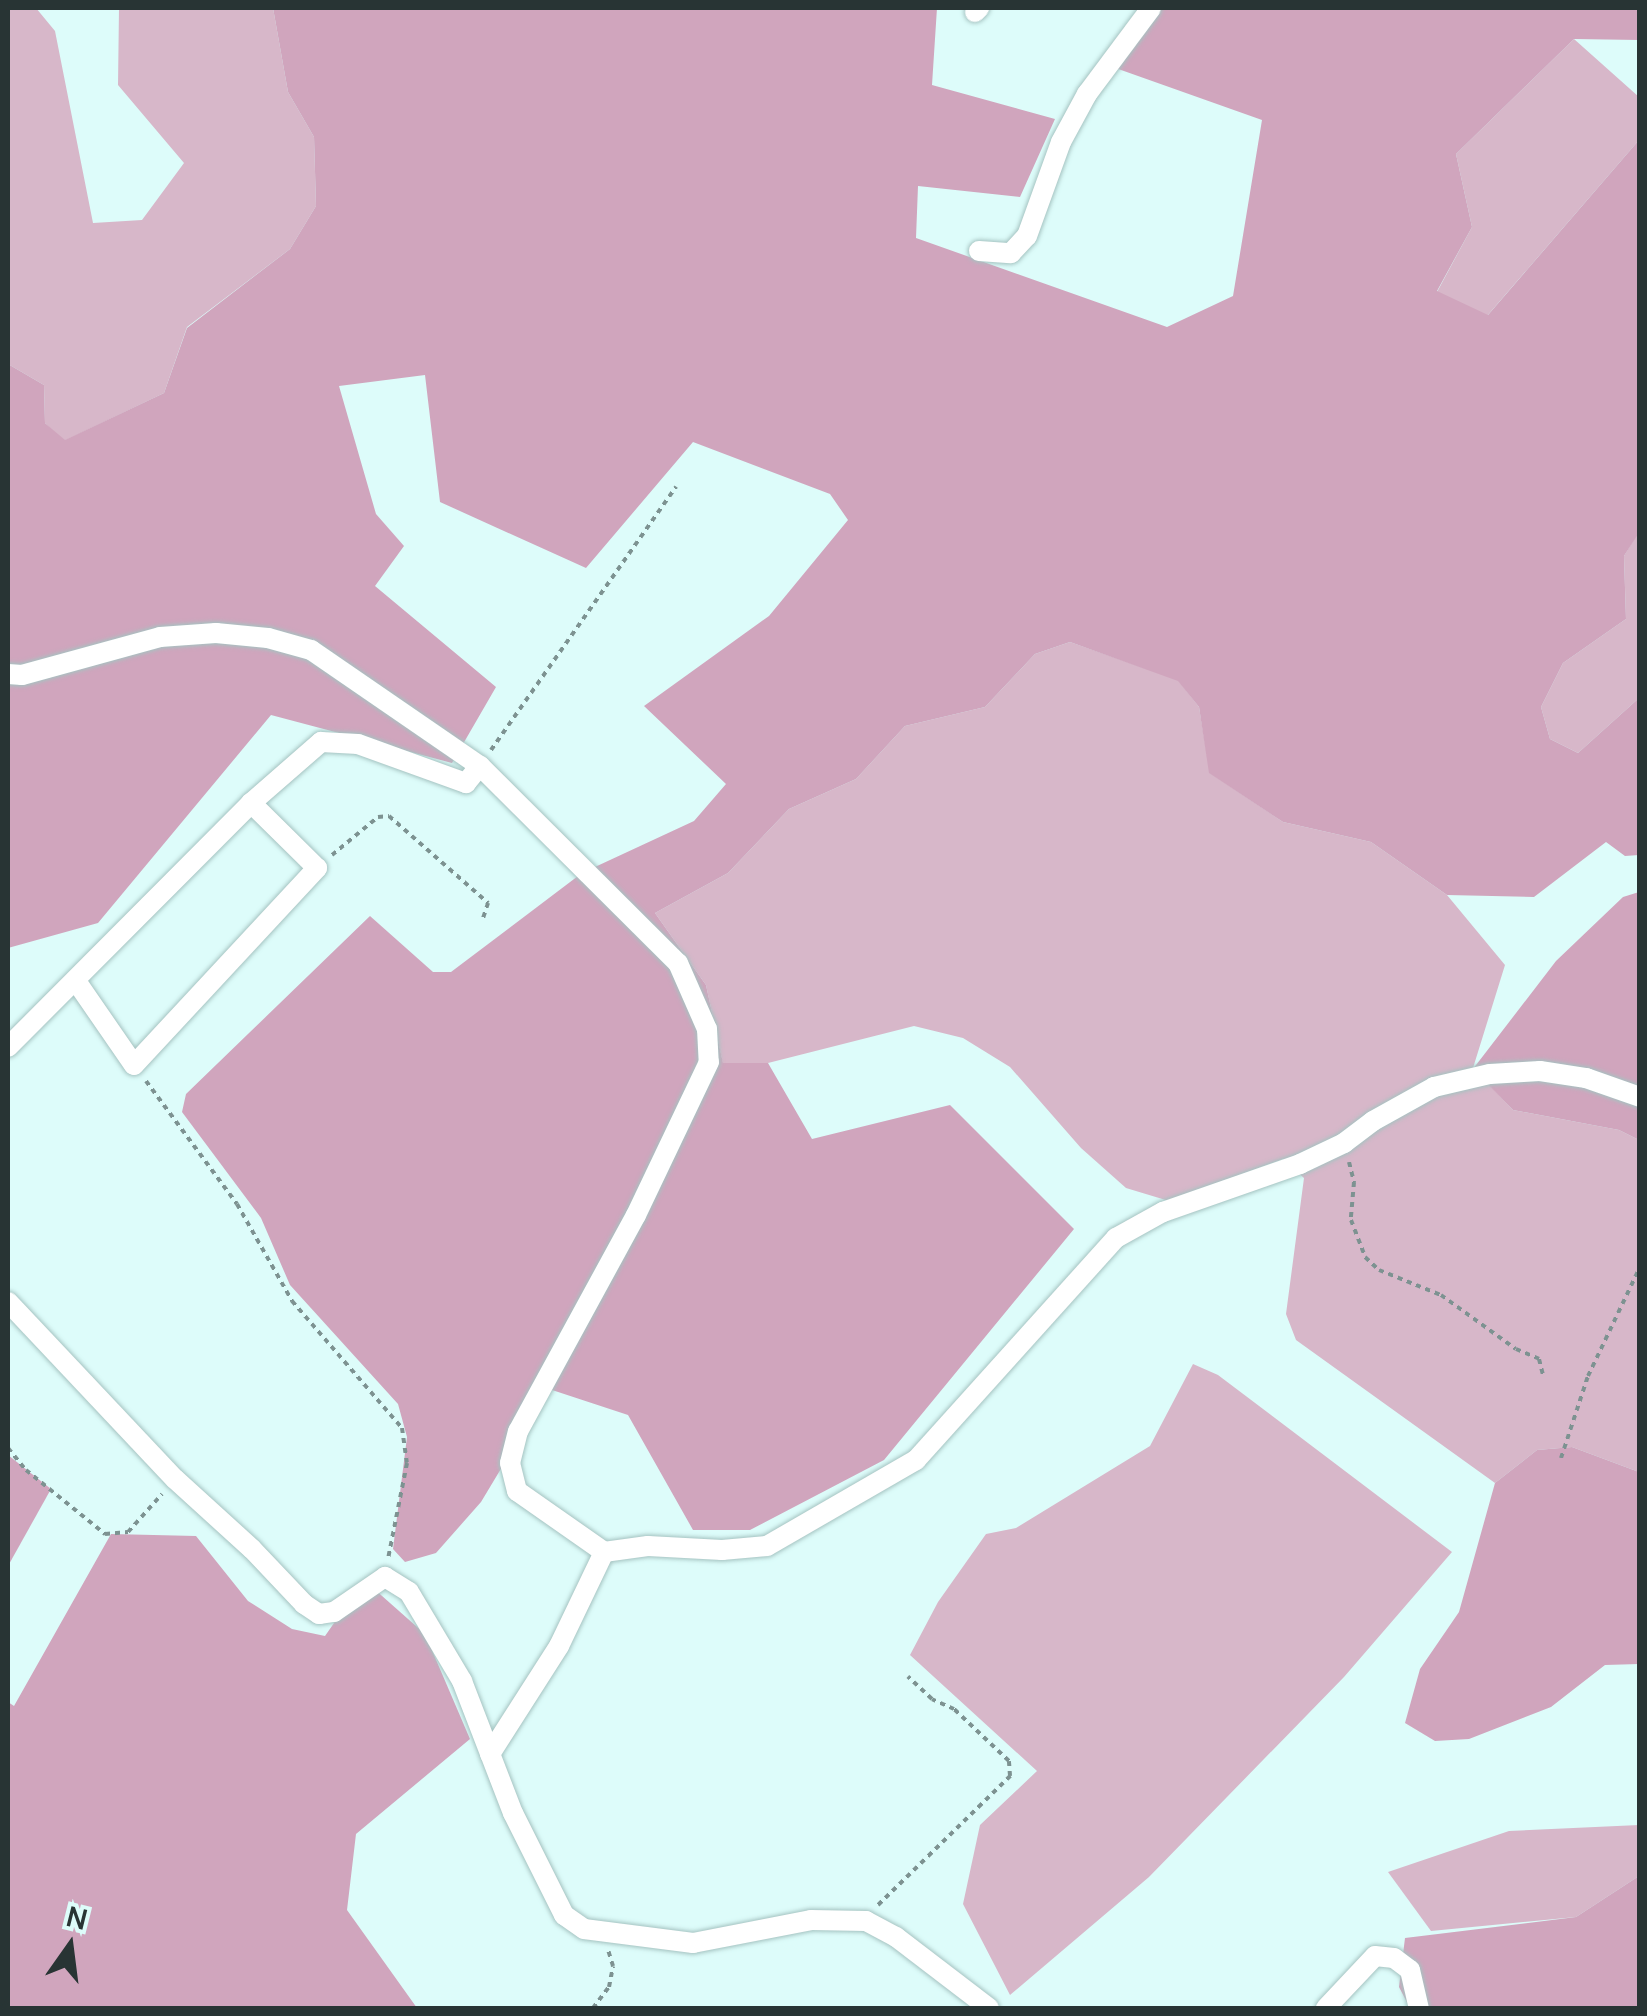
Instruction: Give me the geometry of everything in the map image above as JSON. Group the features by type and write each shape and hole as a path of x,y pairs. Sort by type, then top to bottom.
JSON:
{"street":[{"path":"979,252 1011,252 1027,236 1061,142 1087,94 1150,8"},
{"path":"8,674 22,675 160,637 216,633 268,638 311,650 480,766 678,963 708,1029 709,1062 636,1215 518,1431 510,1463 517,1490 604,1552 648,1546 722,1550 767,1546 916,1460 1116,1238 1162,1212 1300,1164 1344,1143 1373,1121 1434,1087 1490,1074 1540,1071 1586,1078 1640,1097"},
{"path":"8,1047 55,995 76,981 251,803 321,742 358,744 466,783 480,766"},
{"path":"76,981 134,1065 317,868 251,803"},
{"path":"8,1302 175,1479 319,1614 334,1612 385,1577 409,1592 462,1681 551,1896 564,1915 584,1929 693,1943 811,1920 866,1921 896,1937 989,2008"},
{"path":"490,1754 559,1646 604,1552"},
{"path":"1326,2008 1375,1956 1394,1958 1410,1970 1419,2008"}],"path":[{"path":"480,766 676,486"},
{"path":"317,868 378,816 389,816 488,903 484,918"},
{"path":"134,1065 237,1204 292,1302 402,1428 407,1463 385,1577"},
{"path":"1344,1143 1354,1182 1351,1220 1365,1257 1380,1270 1441,1296 1516,1350 1539,1358 1544,1375"},
{"path":"1561,1458 1588,1376 1640,1267"},
{"path":"8,1448 26,1470 105,1534 128,1532 175,1479"},
{"path":"866,1921 891,1889 1010,1776 1009,1762 954,1710 932,1699 908,1677"},
{"path":"593,2008 609,1988 614,1966 602,1932"}],"shaded area":[{"path":"8,8 36,8 55,31 93,223 142,220 184,163 118,85 119,8 273,8 288,92 314,137 316,206 290,249 187,327 164,393 64,441 45,423 44,385 8,364"},
{"path":"273,8 937,8 932,85 1055,119 1020,197 918,186 916,238 1167,327 1233,296 1262,120 1107,65 1138,8 1639,8 1639,40 1574,39 1456,154 1472,227 1437,291 1488,315 1639,140 1640,531 1624,556 1626,619 1563,663 1541,707 1550,739 1578,753 1639,698 1639,855 1625,856 1606,842 1534,897 1447,895 1371,842 1283,822 1209,773 1199,707 1178,681 1070,642 1035,654 985,707 905,726 856,779 789,809 728,873 655,913 706,985 723,1063 768,1063 812,1139 950,1105 1074,1229 884,1460 750,1530 693,1530 628,1415 549,1389 481,1502 436,1553 405,1562 393,1549 407,1437 398,1404 290,1285 261,1218 182,1112 186,1094 370,916 433,972 451,972 582,873 694,821 726,784 644,706 769,616 848,520 830,494 693,442 586,568 440,502 425,375 339,386 376,514 404,546 375,586 496,687 452,763 271,715 98,923 8,948 8,364 44,385 45,423 65,440 164,393 187,328 290,249 316,206 314,137 288,92"},
{"path":"1574,39 1639,97 1639,140 1487,316 1437,292 1472,227 1456,154"},
{"path":"1639,531 1639,698 1578,753 1550,739 1541,707 1563,663 1626,619 1624,556"},
{"path":"1070,642 1178,680 1199,707 1210,773 1283,822 1371,842 1447,895 1505,965 1473,1068 1513,1110 1619,1130 1639,1140 1639,1472 1572,1447 1537,1450 1495,1483 1296,1340 1286,1314 1304,1178 1283,1159 1169,1201 1126,1188 1081,1148 1010,1067 963,1038 914,1026 768,1063 723,1064 706,985 655,913 728,873 789,809 856,779 905,726 985,707 1035,654"},
{"path":"1639,892 1639,1140 1619,1130 1513,1110 1473,1069 1556,961 1623,897"},
{"path":"1193,1364 1218,1375 1452,1552 1344,1677 1149,1877 1010,1995 963,1904 980,1825 1037,1771 910,1655 938,1602 986,1534 1016,1528 1150,1446"},
{"path":"1572,1447 1639,1472 1639,1664 1605,1665 1551,1707 1469,1739 1435,1741 1405,1723 1420,1669 1459,1612 1495,1483 1537,1450"},
{"path":"8,1455 51,1489 8,1566"},
{"path":"111,1534 196,1536 248,1601 292,1629 325,1636 364,1580 425,1634 470,1739 356,1834 347,1910 417,2008 8,2008 8,1702 14,1706"},
{"path":"1639,1825 1639,1876 1576,1917 1431,1931 1388,1872 1509,1831"},
{"path":"1639,1876 1639,2008 1410,2008 1399,1987 1405,1938 1576,1917"}]}
